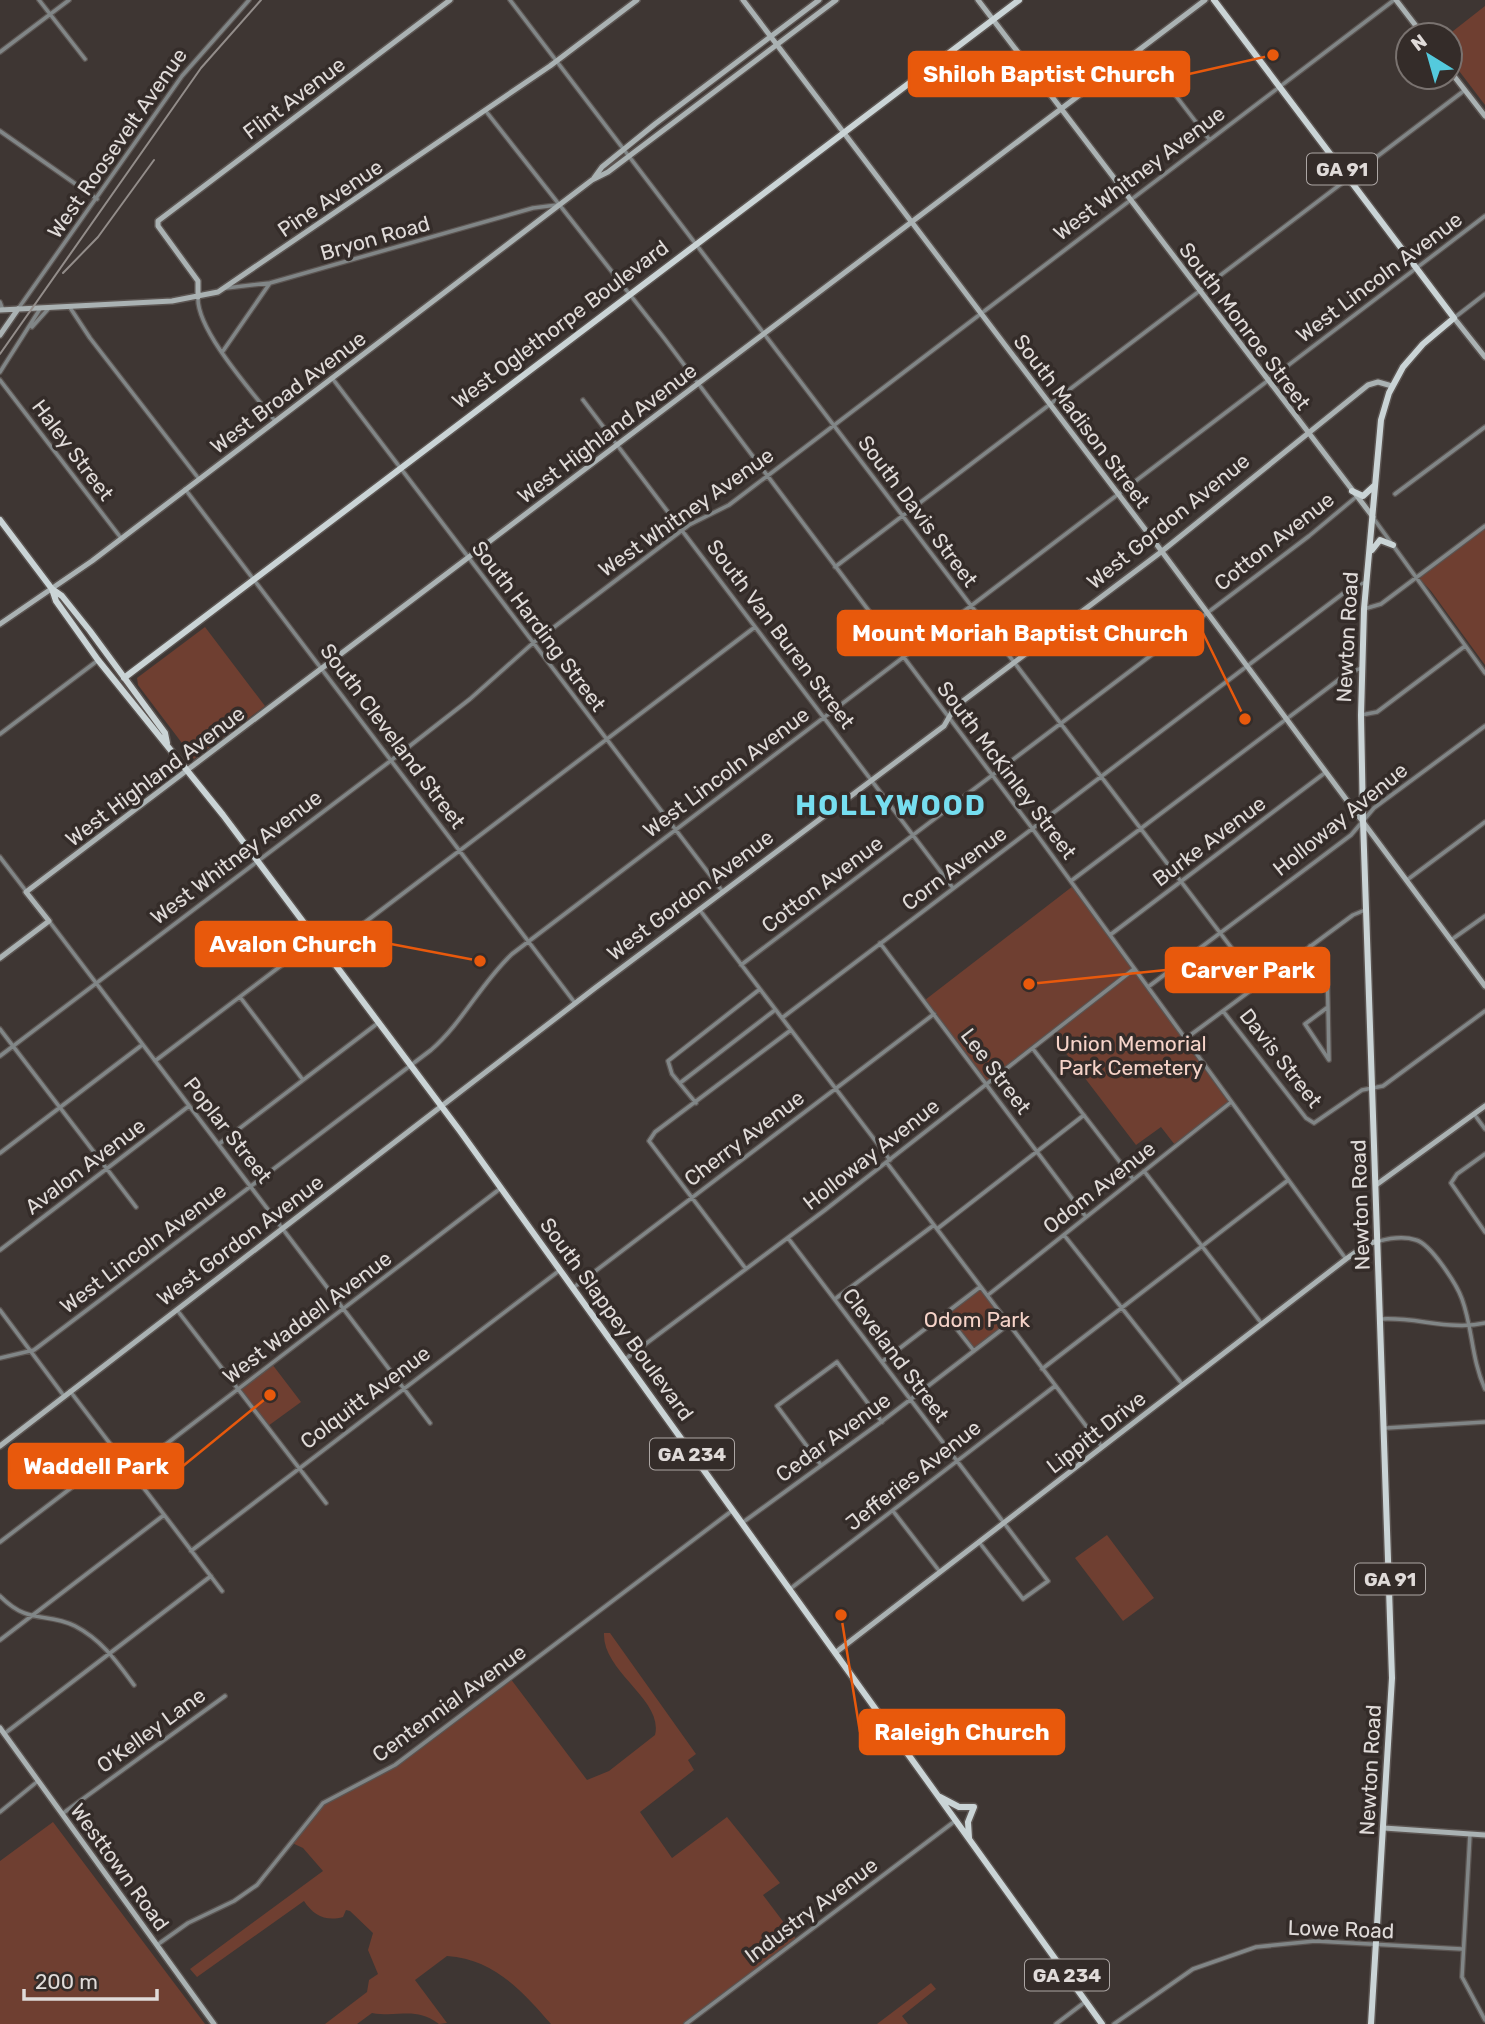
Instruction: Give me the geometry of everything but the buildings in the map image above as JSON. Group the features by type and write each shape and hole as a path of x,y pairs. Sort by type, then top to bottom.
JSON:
{"main road":[{"name":"West Oglethorpe Boulevard","path":"124,678 1019,0"},
{"name":"GA 91","path":"1214,0 1454,318 1417,350 1392,386"},
{"name":"Newton Road","path":"1371,2024 1392,1678 1386,1427 1363,820 1361,668 1381,420 1392,386"},
{"path":"1354,494 1363,496 1375,485"},
{"path":"0,520 52,589"},
{"path":"1369,555 1380,540 1393,544"},
{"name":"South Slappey Boulevard","path":"52,589 56,601 98,660 159,738 167,743 442,1106 1102,2024"},
{"name":"South Slappey Boulevard","path":"52,589 62,596 124,678 165,733 167,743"},
{"path":"108,673 124,678 126,695"},
{"path":"936,1794 959,1807 974,1807 968,1822 969,1841"}],"street":[{"path":"39,0 85,59"},
{"path":"0,52 69,0"},
{"name":"West Roosevelt Avenue","path":"18,309 198,56 249,0"},
{"name":"Flint Avenue","path":"198,297 198,281 158,226 158,220 450,0"},
{"name":"South Davis Street","path":"510,0 1259,984"},
{"name":"Pine Avenue","path":"2,310 198,297 225,288 556,61 636,0"},
{"name":"South Madison Street","path":"743,0 1118,494 1485,986"},
{"name":"West Broad Avenue","path":"592,180 602,167 624,149 819,0"},
{"name":"West Broad Avenue","path":"0,624 121,538 592,180 629,156 836,0"},
{"name":"South Monroe Street","path":"978,0 1373,517 1485,673"},
{"name":"West Highland Avenue","path":"26,891 1205,0"},
{"path":"1395,0 1412,21"},
{"name":"West Whitney Avenue","path":"0,1056 393,759 470,699 533,643 682,530 719,511 1395,0"},
{"path":"1140,50 1210,140"},
{"path":"835,567 1465,90 1485,116"},
{"name":"South McKinley Street","path":"485,110 698,384 1032,828 1346,1259"},
{"path":"0,131 97,199"},
{"name":"Bryon Road","path":"225,288 270,283 533,208 559,205"},
{"path":"533,208 543,218"},
{"name":"West Lincoln Avenue","path":"0,1358 29,1351 411,1065 453,1030 488,978 528,942 1485,216"},
{"path":"223,351 270,283"},
{"path":"1485,293 1454,318 1485,357"},
{"path":"198,297 203,321 275,421"},
{"path":"0,302 2,310"},
{"path":"69,306 84,330 199,479"},
{"path":"0,372 41,307"},
{"path":"26,334 51,307"},
{"path":"0,335 18,309"},
{"name":"South Harding Street","path":"332,378 723,892"},
{"name":"Haley Street","path":"0,380 121,538"},
{"name":"West Gordon Avenue","path":"0,1446 575,1003 944,726 955,707 1161,552 1368,385 1378,382 1392,386"},
{"name":"South Van Buren Street","path":"583,400 953,888"},
{"path":"1395,494 1485,427"},
{"name":"South Cleveland Street","path":"185,489 393,759 575,1003"},
{"name":"Cotton Avenue","path":"741,964 1206,613 1354,494"},
{"path":"1364,609 1381,604 1485,526"},
{"name":"Corn Avenue","path":"782,1018 1349,589 1367,582"},
{"path":"326,951 755,627"},
{"path":"1361,715 1377,712 1465,646"},
{"path":"0,734 98,660"},
{"path":"1071,881 1286,718 1345,675 1361,668"},
{"name":"Holloway Avenue","path":"1148,987 1351,835 1374,808 1485,726"},
{"name":"Burke Avenue","path":"1110,935 1326,772"},
{"path":"1406,880 1485,822"},
{"name":"Poplar Street","path":"1,860 430,1423"},
{"path":"699,909 1102,1447"},
{"path":"1185,1039 1353,915 1367,909"},
{"path":"1451,940 1485,916"},
{"path":"0,958 49,921"},
{"path":"155,1061 317,939"},
{"name":"Lee Street","path":"880,943 1086,1217"},
{"path":"1310,946 1326,968 1328,1007 1329,1060 1305,1024 1328,1007"},
{"name":"Holloway Avenue","path":"624,1360 888,1162 1135,969"},
{"path":"696,1103 669,1066 670,1057 760,989"},
{"path":"240,997 303,1080"},
{"path":"680,1083 775,1010"},
{"name":"Davis Street","path":"1223,1010 1306,1118 1314,1123 1362,1090 1372,1088"},
{"path":"1372,1088 1383,1086 1485,1012"},
{"name":"Cherry Avenue","path":"573,1288 934,1014"},
{"path":"219,1144 380,1022"},
{"path":"0,1030 136,1208"},
{"path":"746,1270 649,1141 652,1135 791,1030"},
{"path":"0,1153 142,1045"},
{"path":"1032,1049 1133,1179"},
{"name":"Odom Avenue","path":"987,1296 1230,1103"},
{"name":"Avalon Avenue","path":"0,1250 189,1106"},
{"path":"1376,1185 1485,1106"},
{"path":"1474,1114 1485,1129"},
{"path":"835,1299 1084,1115"},
{"path":"1485,1154 1457,1174 1451,1183 1485,1231"},
{"path":"1144,1171 1262,1324"},
{"path":"1042,1369 1287,1181"},
{"name":"West Waddell Avenue","path":"131,1471 501,1188"},
{"path":"1064,1235 1184,1385"},
{"name":"Cleveland Street","path":"788,1238 1048,1581 1023,1599 979,1542"},
{"path":"1378,1241 1406,1238 1425,1245 1460,1292 1472,1355 1485,1389"},
{"name":"Lippitt Drive","path":"835,1653 1346,1259 1367,1244 1378,1241"},
{"name":"Colquitt Avenue","path":"191,1551 560,1270"},
{"path":"883,1361 981,1287"},
{"path":"0,1310 64,1396"},
{"path":"177,1310 326,1503"},
{"path":"945,1314 974,1351"},
{"path":"1382,1319 1467,1325 1485,1323"},
{"name":"Cedar Avenue","path":"742,1522 882,1422 1009,1324"},
{"path":"821,1465 777,1406 837,1362 882,1422"},
{"name":"Jefferies Avenue","path":"790,1590 1055,1386"},
{"path":"70,1391 222,1591"},
{"path":"1386,1427 1485,1422"},
{"path":"0,1542 117,1453"},
{"name":"Centennial Avenue","path":"157,1945 188,1923 247,1893 268,1872 323,1803 394,1765 733,1510"},
{"path":"892,1511 940,1572"},
{"path":"0,1640 164,1515"},
{"path":"2,1731 211,1576"},
{"path":"0,1595 30,1618 75,1626 110,1653 134,1685"},
{"name":"O'Kelley Lane","path":"62,1814 225,1696"},
{"name":"Westtown Road","path":"2,1731 215,2024"},
{"path":"0,1812 38,1782"},
{"name":"Industry Avenue","path":"685,2024 955,1821"},
{"path":"1384,1828 1485,1835"},
{"path":"1469,1834 1462,1977 1485,2020"},
{"name":"Lowe Road","path":"1114,2024 1185,1974 1233,1953 1293,1941 1462,1949"},
{"path":"1056,2024 1086,2001"}],"green space":[{"path":"1485,6 1485,105 1464,77 1464,22"},
{"path":"1485,527 1485,665 1418,577"},
{"path":"205,627 265,706 194,759 138,685 137,678"},
{"path":"1073,886 1132,969 987,1082 925,1000"},
{"name":"Union Memorial Park Cemetery","path":"1134,971 1229,1103 1175,1145 1161,1127 1136,1145 1052,1035"},
{"name":"Odom Park","path":"981,1288 1008,1324 974,1350 946,1314"},
{"path":"272,1364 301,1402 268,1426 239,1388"},
{"path":"1107,1535 1154,1598 1123,1621 1075,1558"},
{"path":"604,1633 610,1633 696,1754 688,1760 694,1770 640,1812 672,1858 727,1817 780,1883 763,1895 797,1940 686,2024 551,2024 518,1989 493,1970 464,1958 447,1956 415,1980 447,2023 439,2024 422,2015 372,2013 357,2024 325,2024 367,1992 369,1980 378,1974 368,1950 373,1933 350,1911 346,1910 343,1917 326,1918 316,1914 304,1901 197,1977 190,1969 323,1871 303,1848 290,1842 323,1803 384,1772 510,1678 587,1780 609,1771 655,1735 651,1710 612,1660"},
{"path":"53,1822 205,2024 0,2024 0,1861"},
{"path":"931,1983 936,1989 902,2016 908,2024 877,2024"}],"railway":[{"path":"0,354 201,68 261,0"},
{"path":"63,273 98,237 154,160"}],"place":[{"name":"Shiloh Baptist Church","path":"1273,55"},
{"name":"Mount Moriah Baptist Church","path":"1245,719"},
{"name":"Avalon Church","path":"480,961"},
{"name":"Carver Park","path":"1029,984"},
{"name":"Waddell Park","path":"270,1395"},
{"name":"Raleigh Church","path":"841,1615"}],"district":[{"name":"HOLLYWOOD","path":"891,805"}]}
